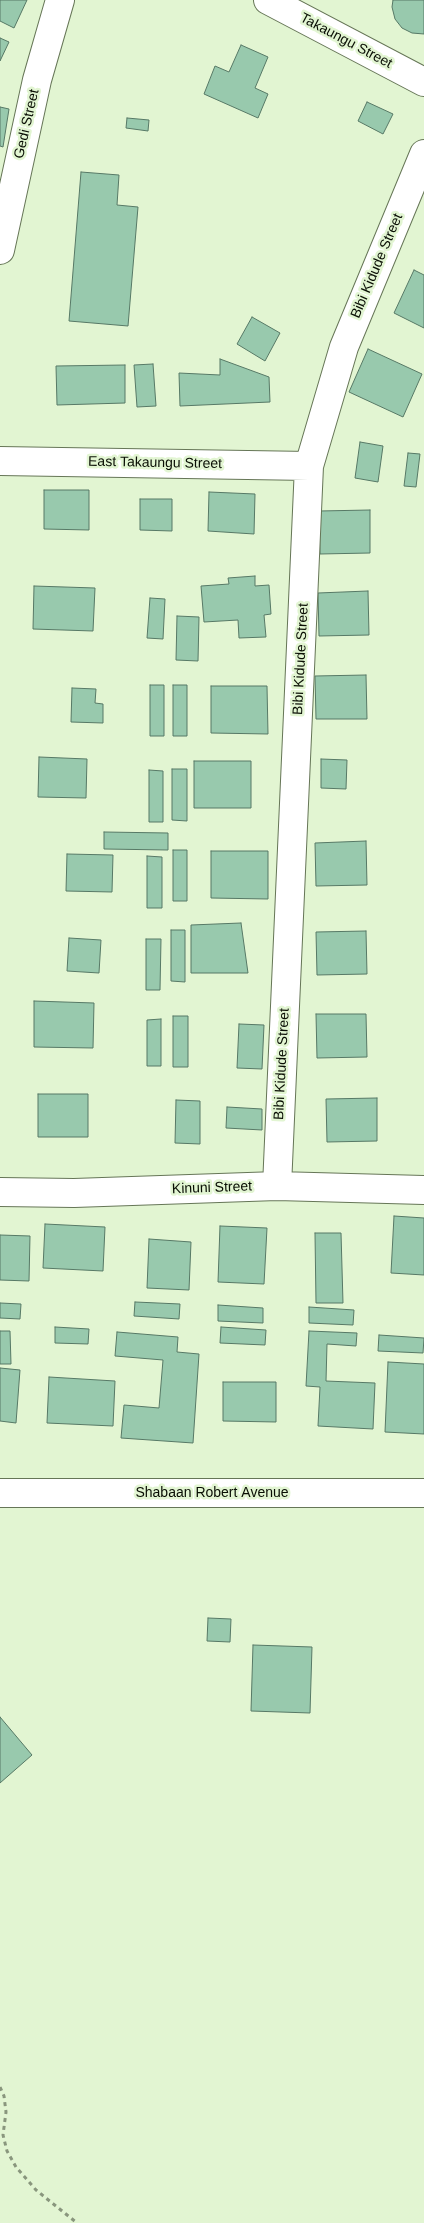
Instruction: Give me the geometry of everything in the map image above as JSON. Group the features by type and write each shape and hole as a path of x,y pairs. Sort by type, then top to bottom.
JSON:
{"street":[{"name":"Gedi Street","path":"0,250 37,80 60,0"},
{"name":"Takaungu Street","path":"268,0 424,82"},
{"name":"Bibi Kidude Street","path":"277,1186 309,466 344,347 424,154"},
{"name":"East Takaungu Street","path":"0,461 309,466"},
{"name":"Kinuni Street","path":"0,1192 74,1193 277,1186 424,1190"},
{"name":"Shabaan Robert Avenue","path":"0,1493 424,1493"}],"path":[{"path":"0,2087 4,2096 6,2112 2,2135 7,2151 16,2167 36,2190 77,2223"}],"building":[{"path":"0,0 27,0 14,28 0,21"},
{"path":"393,0 424,0 424,34 412,33 402,28 395,19 392,7"},
{"path":"0,38 9,42 0,61"},
{"path":"241,45 268,57 255,88 268,94 258,118 204,94 215,66 229,72"},
{"path":"367,102 393,114 383,134 358,121"},
{"path":"0,107 9,109 3,147 0,146"},
{"path":"127,118 149,120 148,131 126,128"},
{"path":"81,172 119,175 117,205 138,207 128,326 69,321"},
{"path":"414,270 424,275 424,328 394,313"},
{"path":"252,317 280,333 265,361 237,344"},
{"path":"368,349 422,374 403,417 349,392"},
{"path":"220,359 269,377 270,402 180,406 179,373 220,375"},
{"path":"153,364 156,406 137,407 134,365"},
{"path":"125,365 125,403 57,405 56,366"},
{"path":"360,442 383,446 378,482 355,478"},
{"path":"408,453 420,454 416,487 404,486"},
{"path":"44,490 89,490 89,530 44,529"},
{"path":"209,492 255,494 254,534 208,531"},
{"path":"140,499 172,499 172,531 140,530"},
{"path":"370,510 370,553 320,554 319,511"},
{"path":"255,576 255,586 269,585 271,614 264,615 266,637 239,638 238,620 204,622 201,586 229,584 228,578"},
{"path":"34,586 95,588 93,631 33,629"},
{"path":"368,591 369,635 319,636 318,593"},
{"path":"150,598 165,599 163,639 147,638"},
{"path":"177,616 199,617 198,661 176,660"},
{"path":"366,675 367,719 316,719 315,676"},
{"path":"150,685 164,685 164,736 150,736"},
{"path":"173,685 187,685 187,736 173,736"},
{"path":"211,686 267,686 268,734 211,733"},
{"path":"72,688 96,689 95,703 103,704 103,723 71,722"},
{"path":"39,757 87,759 86,798 38,797"},
{"path":"321,759 347,760 346,789 321,788"},
{"path":"194,761 251,761 251,808 194,808"},
{"path":"172,769 187,769 187,821 172,820"},
{"path":"149,770 163,771 163,822 149,822"},
{"path":"104,832 168,833 168,850 104,849"},
{"path":"366,841 367,885 316,886 315,843"},
{"path":"173,850 187,850 187,901 173,901"},
{"path":"211,851 268,851 268,899 211,898"},
{"path":"67,854 113,855 112,892 66,891"},
{"path":"147,856 162,857 162,908 147,908"},
{"path":"241,923 248,973 191,973 191,925"},
{"path":"171,930 185,930 185,982 171,981"},
{"path":"366,931 367,974 317,975 316,932"},
{"path":"69,938 101,940 99,973 67,971"},
{"path":"146,939 161,939 160,990 146,990"},
{"path":"34,1001 94,1003 93,1048 34,1047"},
{"path":"316,1014 366,1014 367,1057 317,1058"},
{"path":"173,1016 188,1016 188,1067 173,1067"},
{"path":"161,1019 161,1066 147,1066 147,1020"},
{"path":"239,1024 264,1025 262,1069 237,1068"},
{"path":"38,1094 88,1094 88,1137 38,1137"},
{"path":"377,1098 377,1141 327,1142 326,1099"},
{"path":"176,1100 200,1101 200,1144 175,1143"},
{"path":"227,1107 262,1109 262,1130 226,1128"},
{"path":"394,1216 424,1218 424,1275 391,1273"},
{"path":"45,1224 105,1227 103,1271 43,1268"},
{"path":"220,1226 267,1228 264,1284 218,1282"},
{"path":"315,1233 341,1233 343,1303 316,1303"},
{"path":"0,1235 30,1236 29,1281 0,1280"},
{"path":"149,1239 191,1242 189,1290 147,1288"},
{"path":"135,1302 180,1304 179,1319 134,1316"},
{"path":"0,1303 21,1304 20,1319 0,1318"},
{"path":"218,1305 263,1308 263,1323 218,1321"},
{"path":"309,1307 354,1310 353,1325 309,1323"},
{"path":"55,1327 89,1329 88,1344 55,1343"},
{"path":"221,1327 266,1330 265,1345 220,1343"},
{"path":"0,1331 10,1331 11,1364 0,1364"},
{"path":"309,1331 357,1333 356,1346 327,1344 326,1381 375,1383 373,1429 318,1426 320,1387 306,1386"},
{"path":"117,1332 178,1337 177,1352 199,1354 193,1443 121,1438 124,1405 159,1408 163,1360 115,1356"},
{"path":"379,1335 424,1338 423,1353 378,1351"},
{"path":"388,1362 424,1364 424,1434 385,1432"},
{"path":"0,1368 20,1370 16,1423 0,1421"},
{"path":"49,1377 115,1381 113,1426 47,1423"},
{"path":"223,1382 276,1382 276,1422 223,1421"},
{"path":"208,1618 231,1619 230,1642 207,1641"},
{"path":"253,1645 312,1647 310,1713 251,1711"},
{"path":"0,1717 32,1755 0,1783"}]}
